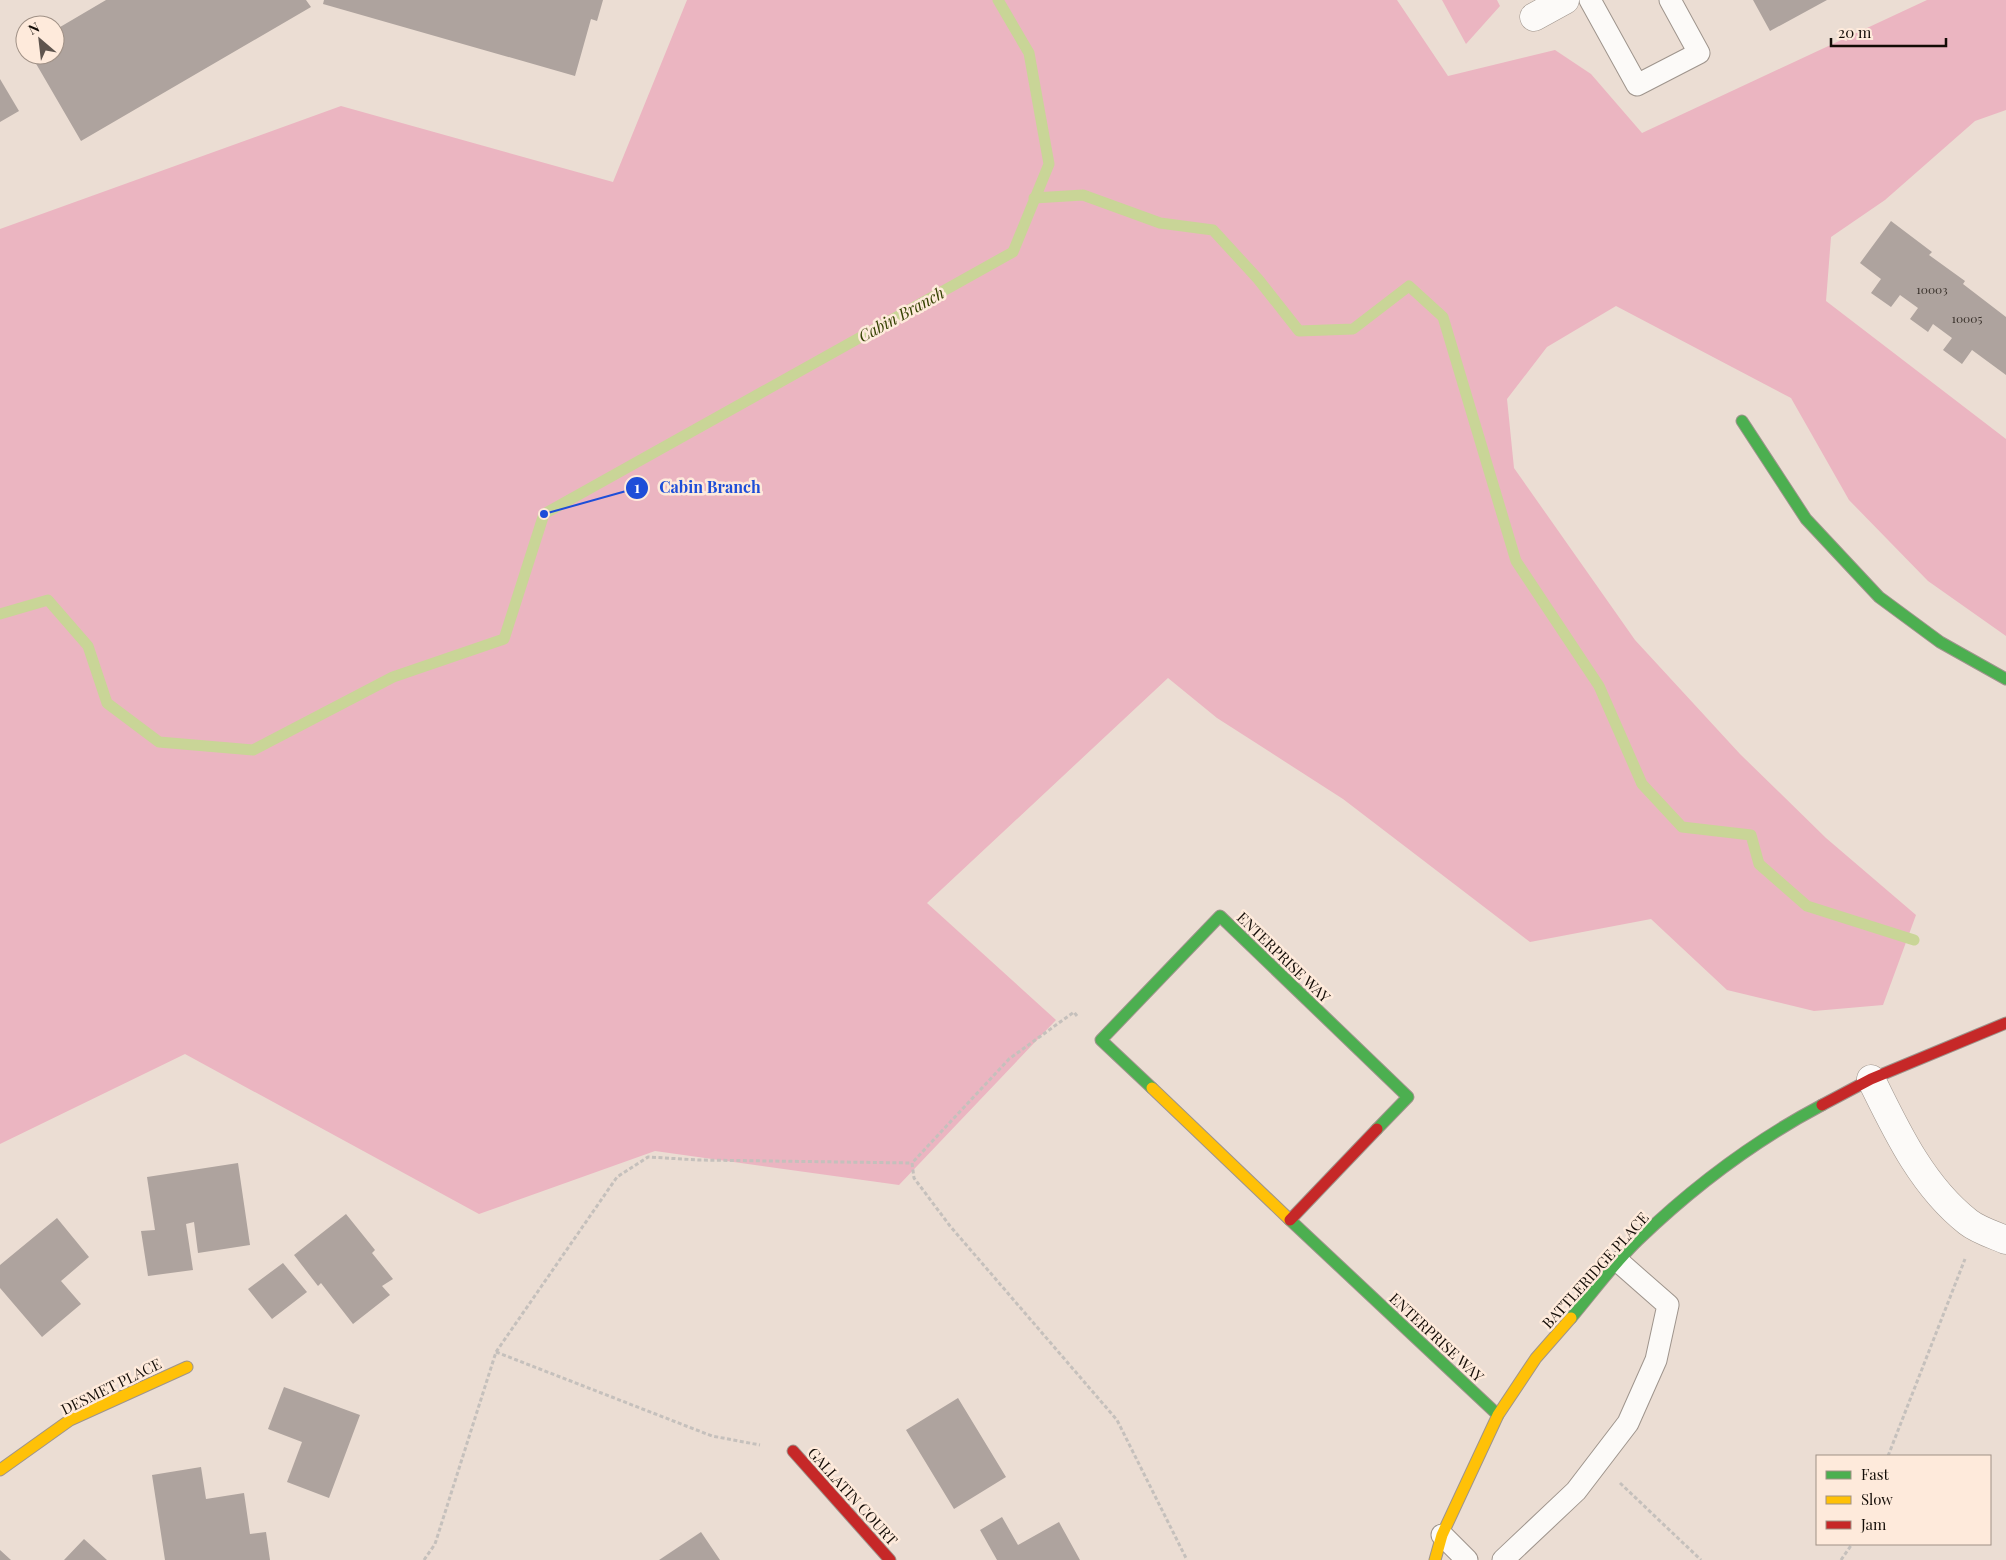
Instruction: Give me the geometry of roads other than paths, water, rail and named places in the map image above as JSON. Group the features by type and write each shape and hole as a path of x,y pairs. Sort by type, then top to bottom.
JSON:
{"street":[{"path":"1534,17 1565,0"},
{"path":"1742,421 1806,519 1879,596 1940,642 2006,679"},
{"name":"ENTERPRISE WAY","path":"1290,1220 1408,1098 1220,916 1101,1040 1290,1220 1498,1415"},
{"name":"BATTLERIDGE PLACE","path":"1435,1560 1442,1535 1498,1415 1536,1358 1637,1241 1707,1178 1786,1124 1871,1079 2006,1023"},
{"path":"1871,1079 1898,1132 1933,1186 1968,1222 2006,1240"},
{"name":"DESMET PLACE","path":"0,1470 70,1420 187,1367"},
{"name":"GALLATIN COURT","path":"793,1451 890,1560"}],"lane":[{"path":"1590,0 1637,86 1699,53 1670,0"},
{"path":"1502,1560 1576,1491 1628,1423 1656,1360 1668,1305 1619,1262"},
{"path":"1442,1535 1467,1560"}],"waterway":[{"name":"Cabin Branch","path":"0,614 48,600 88,646 107,703 159,742 253,750 393,677 504,639 544,514 1013,252 1049,164 1029,53 998,0"},
{"path":"1034,198 1083,195 1160,223 1213,230 1258,279 1299,331 1353,329 1409,286 1443,317 1516,561 1599,686 1642,784 1682,827 1751,835 1759,864 1807,906 1914,940"}],"place":[{"name":"Cabin Branch","path":"544,514"}]}
